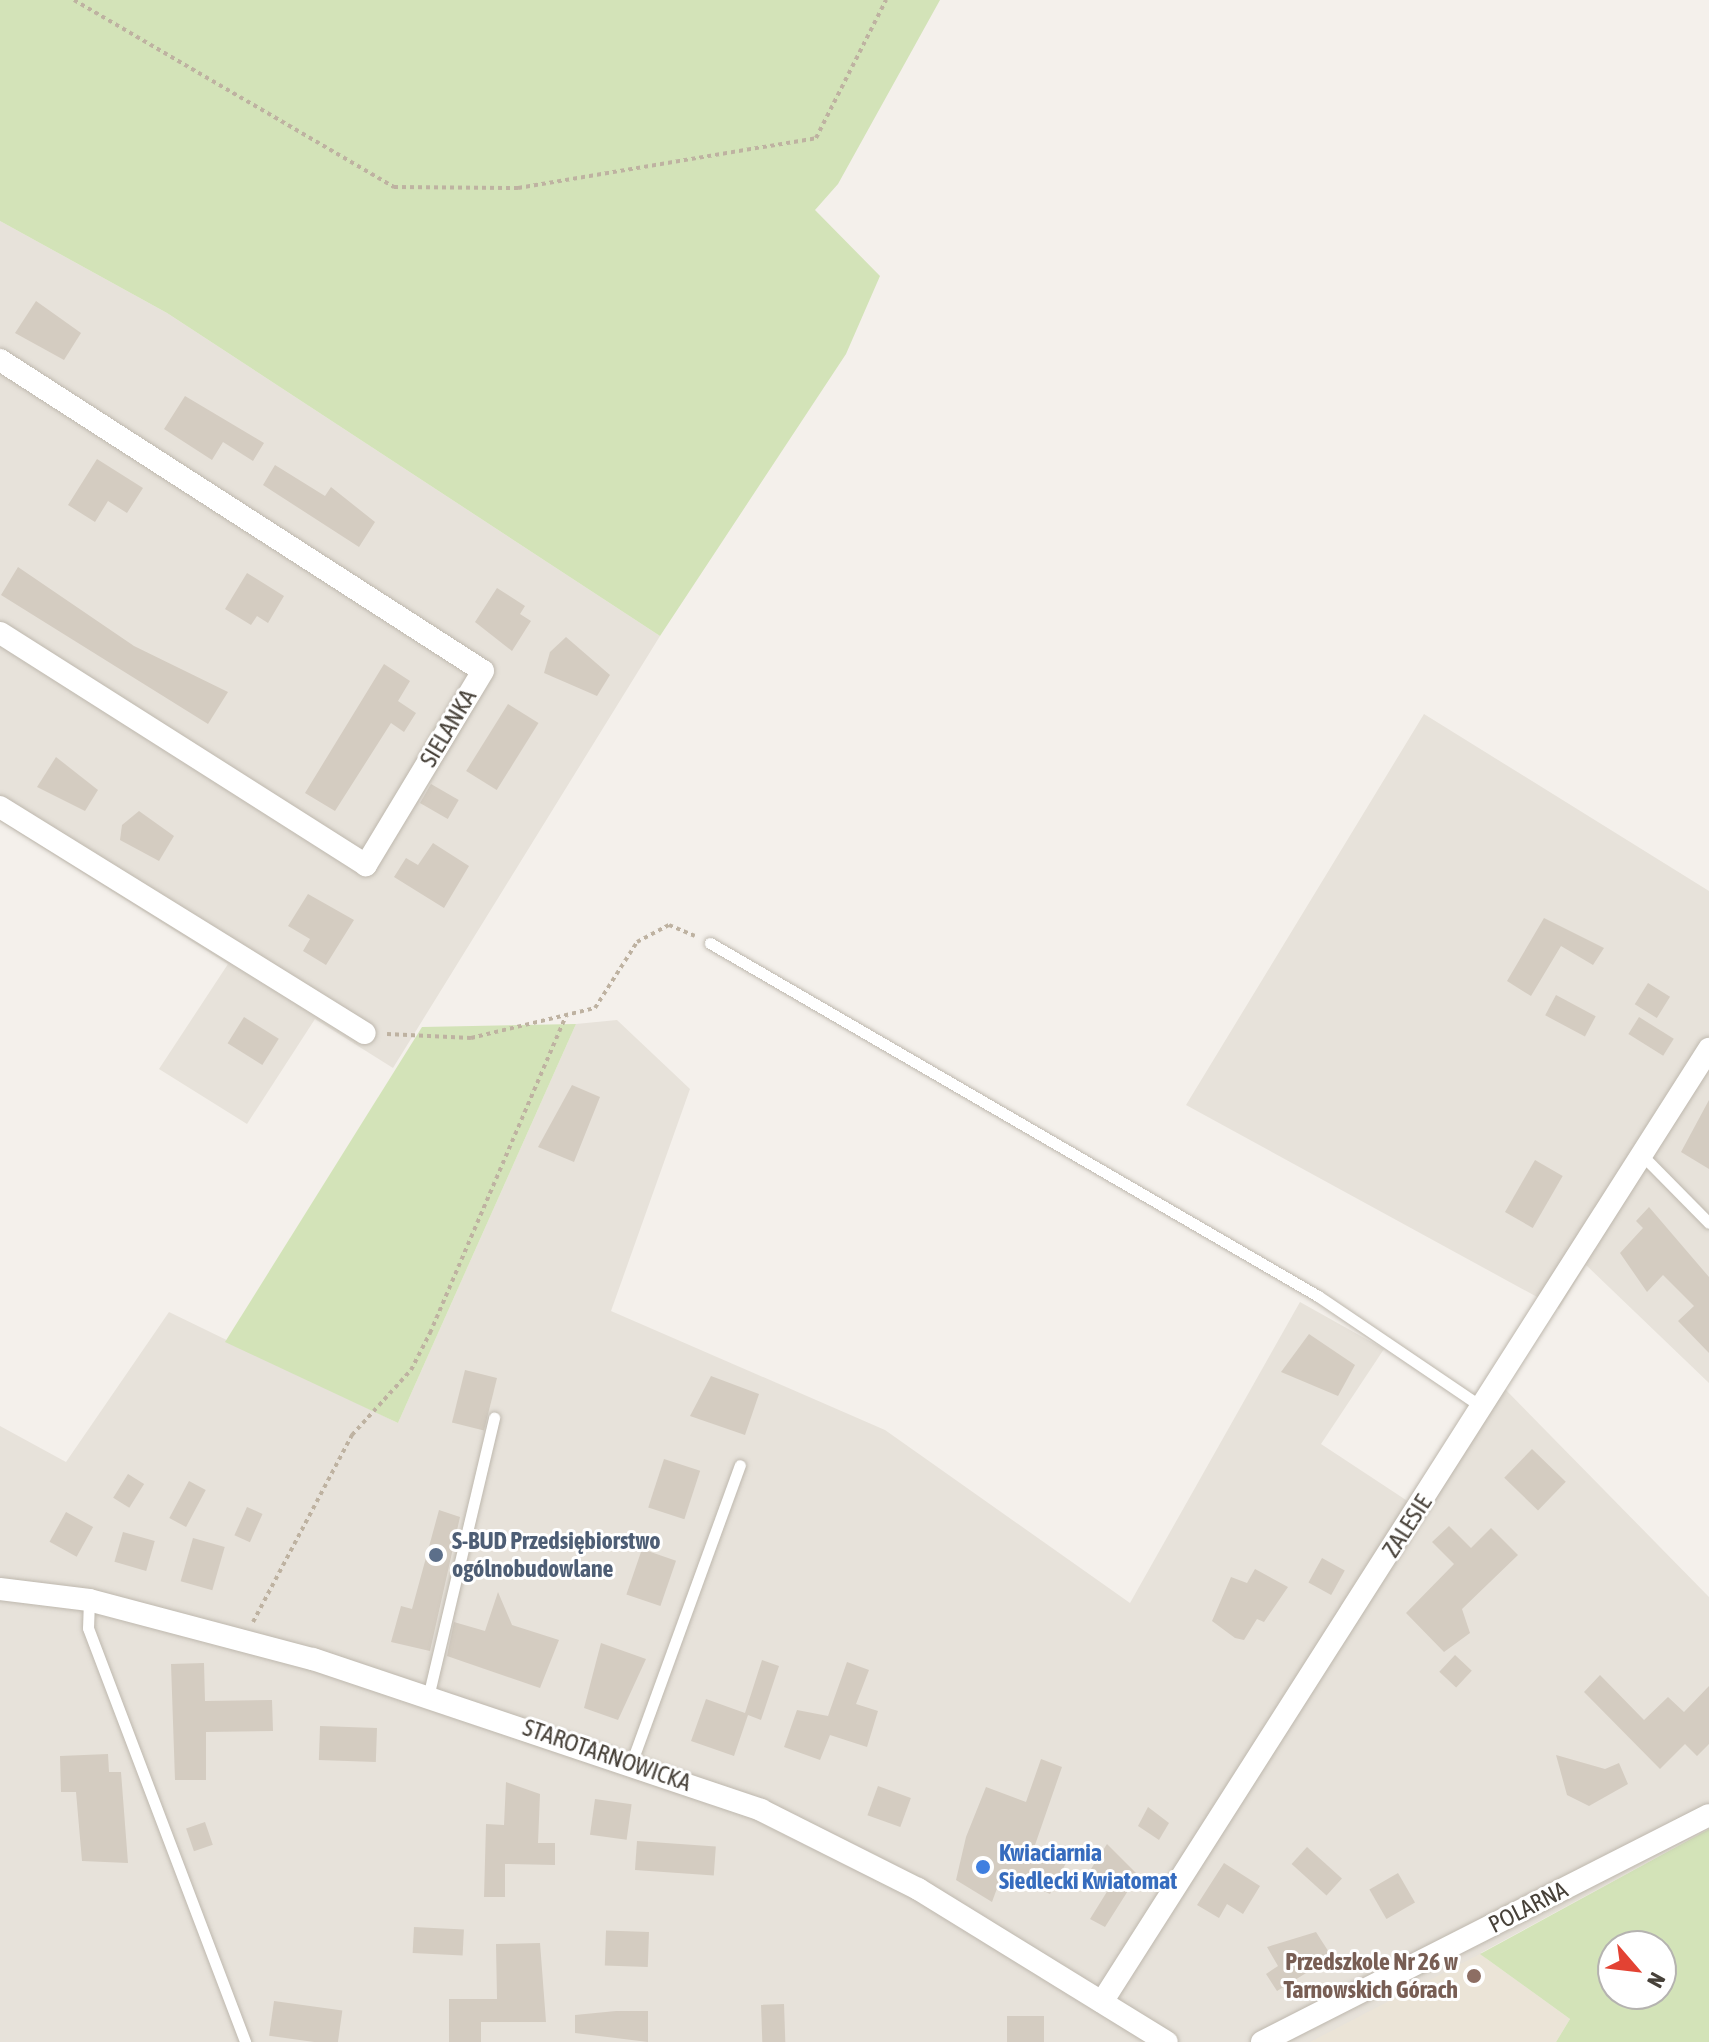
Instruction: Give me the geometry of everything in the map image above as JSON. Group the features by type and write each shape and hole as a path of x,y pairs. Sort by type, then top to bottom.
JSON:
{"street":[{"name":"SIELANKA","path":"0,360 483,671 366,865 0,633"},
{"path":"0,807 365,1033"},
{"name":"ZALESIE","path":"1102,2002 1709,1049"},
{"name":"STAROTARNOWICKA","path":"0,1589 89,1600 429,1693 631,1764 825,1839 1167,2042"},
{"name":"POLARNA","path":"1262,2042 1709,1815"}],"lane":[{"path":"710,943 1318,1296 1483,1407"},
{"path":"1642,1155 1709,1223"},
{"path":"429,1693 494,1418"},
{"path":"631,1764 740,1465"},
{"path":"89,1600 88,1628 245,2042"}],"path":[{"path":"74,0 394,187 518,188 816,138 886,0"},
{"path":"365,1033 471,1038 566,1016 595,1008 637,942 669,925 710,943"},
{"path":"243,1640 352,1435 411,1370 430,1333 566,1016"}],"shaded area":[{"path":"0,221 167,313 660,636 393,1068 315,1019 247,1124 159,1069 228,964 0,821"},
{"path":"1424,714 1709,891 1709,1383 1586,1265 1559,1309 1186,1105"},
{"path":"617,1020 690,1089 611,1311 885,1430 1130,1603 1300,1302 1384,1349 1321,1444 1409,1502 1504,1388 1709,1597 1709,1829 1481,1953 1556,2042 0,2042 0,1426 66,1462 169,1312 398,1423 576,1024"},
{"name":"Przedszkole Nr 26 w Tarnowskich Górach","path":"1480,1954 1570,2019 1556,2042 1310,2042"}],"green space":[{"path":"0,0 940,0 838,184 815,210 880,276 846,354 660,636 167,313 0,221"},
{"path":"576,1024 398,1423 225,1342 422,1027"},
{"path":"1709,1829 1709,2042 1556,2042 1570,2019 1480,1954"}],"building":[{"path":"36,301 81,333 64,360 15,333"},
{"path":"185,396 264,443 253,461 223,442 212,460 164,429"},
{"path":"97,459 143,488 127,513 108,501 95,522 68,505"},
{"path":"275,465 325,496 331,487 375,522 359,547 263,485"},
{"path":"18,567 134,646 228,692 208,724 1,595"},
{"path":"247,573 284,596 268,623 257,616 251,625 225,609"},
{"path":"497,588 525,606 520,614 531,621 512,651 475,622"},
{"path":"566,637 610,675 597,696 544,673 550,652"},
{"path":"384,664 410,681 398,701 416,713 404,732 391,723 335,811 305,793"},
{"path":"508,704 539,723 497,790 466,771"},
{"path":"56,757 98,790 85,811 37,787"},
{"path":"431,784 459,800 448,819 420,803"},
{"path":"139,811 174,836 159,861 120,840 122,825"},
{"path":"433,843 469,866 444,908 394,877 406,858 418,865"},
{"path":"308,894 354,920 326,965 303,951 310,939 288,926"},
{"path":"1544,918 1604,948 1593,965 1561,946 1531,996 1507,981"},
{"path":"1648,983 1670,997 1657,1018 1635,1004"},
{"path":"1556,995 1596,1016 1585,1036 1545,1015"},
{"path":"244,1017 279,1039 262,1065 228,1043"},
{"path":"1639,1017 1674,1039 1663,1056 1628,1034"},
{"path":"572,1085 600,1097 574,1162 538,1147"},
{"path":"1709,1100 1709,1169 1681,1152"},
{"path":"1535,1160 1563,1176 1533,1228 1505,1212"},
{"path":"1649,1207 1709,1277 1709,1353 1678,1321 1694,1306 1663,1275 1647,1292 1620,1253 1643,1228 1636,1221"},
{"path":"1309,1334 1355,1365 1338,1396 1281,1372"},
{"path":"465,1370 497,1378 484,1430 452,1422"},
{"path":"711,1376 759,1394 745,1435 690,1416"},
{"path":"1532,1449 1566,1482 1538,1510 1504,1478"},
{"path":"664,1459 700,1471 684,1519 648,1508"},
{"path":"128,1474 144,1484 129,1508 113,1498"},
{"path":"189,1481 206,1490 186,1527 169,1518"},
{"path":"247,1507 263,1514 250,1542 234,1535"},
{"path":"439,1510 460,1517 430,1651 391,1642 401,1606 412,1609"},
{"path":"66,1512 93,1527 77,1557 50,1542"},
{"path":"1449,1526 1471,1548 1491,1528 1518,1555 1462,1609 1470,1633 1444,1652 1406,1613 1454,1564 1432,1542"},
{"path":"123,1532 155,1541 146,1571 114,1562"},
{"path":"193,1538 225,1547 212,1590 181,1581"},
{"path":"642,1549 676,1561 660,1606 626,1594"},
{"path":"1322,1558 1345,1571 1331,1595 1308,1582"},
{"path":"1255,1569 1288,1587 1264,1622 1257,1619 1244,1640 1235,1638 1212,1621 1231,1577 1247,1583"},
{"path":"498,1592 512,1625 559,1640 540,1688 447,1656 454,1622 485,1631"},
{"path":"601,1643 646,1659 618,1720 584,1708"},
{"path":"1455,1655 1472,1671 1456,1688 1439,1672"},
{"path":"762,1660 779,1666 761,1720 748,1715 734,1756 691,1741 706,1699 745,1713"},
{"path":"847,1662 869,1670 856,1704 878,1711 867,1747 830,1735 820,1760 784,1747 797,1710 828,1716"},
{"path":"204,1663 205,1701 272,1700 273,1731 206,1732 206,1780 175,1780 171,1664"},
{"path":"1600,1675 1644,1720 1668,1697 1684,1712 1709,1686 1709,1744 1697,1756 1685,1744 1660,1769 1584,1692"},
{"path":"320,1726 377,1728 376,1762 319,1760"},
{"path":"108,1754 109,1772 121,1772 128,1863 82,1861 76,1792 61,1792 60,1756"},
{"path":"1556,1755 1605,1769 1619,1763 1628,1784 1589,1806 1567,1795"},
{"path":"1041,1759 1062,1767 1035,1845 1067,1861 1050,1894 1003,1872 992,1902 956,1880 966,1837 986,1787 1026,1802"},
{"path":"506,1782 540,1794 538,1843 555,1843 555,1865 505,1864 505,1897 484,1897 486,1824 504,1825"},
{"path":"878,1786 911,1798 900,1827 867,1815"},
{"path":"595,1799 632,1804 627,1840 590,1835"},
{"path":"1148,1807 1169,1823 1159,1840 1138,1826"},
{"path":"205,1822 213,1845 194,1851 186,1829"},
{"path":"637,1841 716,1847 714,1875 635,1870"},
{"path":"1107,1844 1138,1875 1105,1927 1090,1919 1113,1882 1091,1869"},
{"path":"1307,1847 1342,1878 1327,1896 1292,1864"},
{"path":"1224,1863 1260,1886 1243,1914 1227,1904 1219,1918 1197,1905"},
{"path":"1398,1873 1415,1902 1386,1919 1369,1890"},
{"path":"414,1927 464,1930 463,1956 413,1953"},
{"path":"606,1930 649,1932 648,1967 605,1965"},
{"path":"1316,1932 1332,1957 1277,1991 1266,1974 1278,1966 1267,1947"},
{"path":"540,1943 546,2022 481,2022 481,2042 449,2042 449,1999 497,1999 496,1944"},
{"path":"274,2001 342,2011 338,2042 269,2036"},
{"path":"784,2004 785,2042 762,2042 761,2005"},
{"path":"648,2011 648,2042 575,2033 575,2015"},
{"path":"1007,2016 1044,2016 1044,2042 1007,2042"}],"place":[{"name":"S-BUD Przedsiębiorstwo ogólnobudowlane","path":"436,1555"},
{"name":"Kwiaciarnia Siedlecki Kwiatomat","path":"983,1867"},
{"name":"Przedszkole Nr 26 w Tarnowskich Górach","path":"1474,1976"}]}
